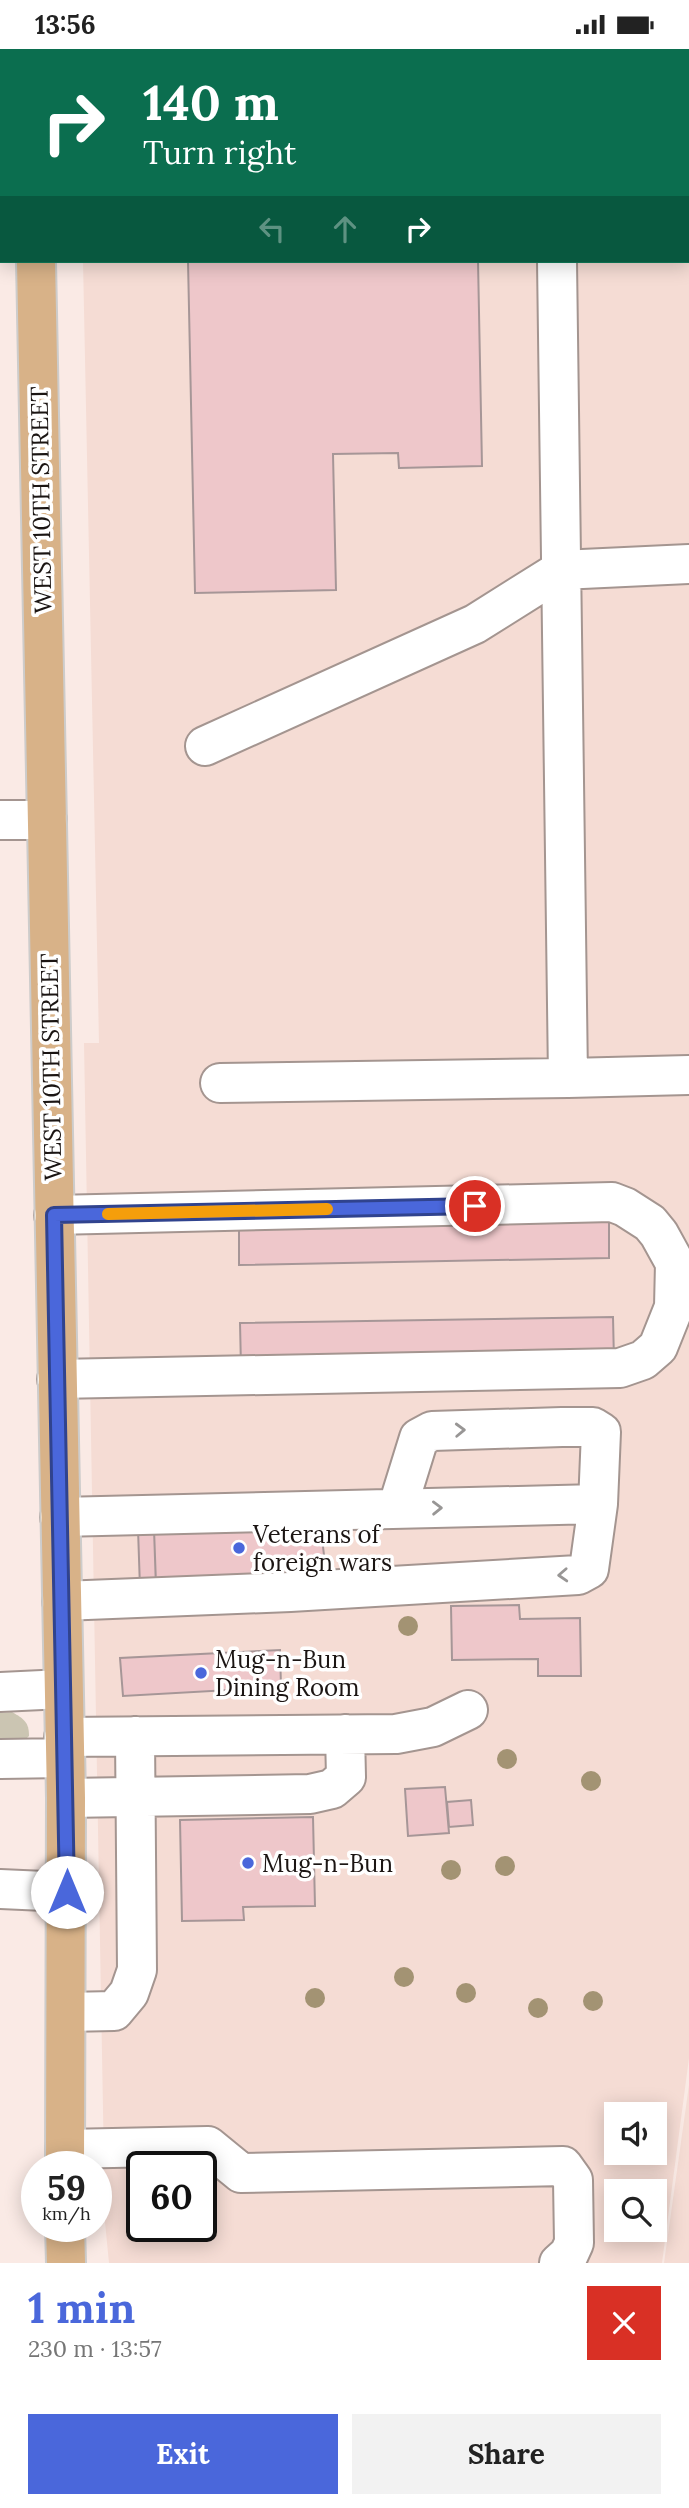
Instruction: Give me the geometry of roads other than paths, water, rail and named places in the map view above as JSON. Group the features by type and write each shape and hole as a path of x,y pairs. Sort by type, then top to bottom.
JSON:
{"main road":[{"name":"WEST 10TH STREET","path":"36,263 66,1798 65,2151"},
{"path":"65,2242 66,2263"}],"street":[{"path":"557,263 568,1078"},
{"path":"205,746 475,624 561,570 689,564"},
{"path":"0,820 47,820"},
{"path":"220,1083 689,1075"},
{"path":"54,1215 612,1202 650,1223 675,1263 674,1307 658,1347 643,1360 620,1368 57,1379"},
{"path":"62,1601 290,1592 578,1574 589,1569 598,1504 601,1432 593,1427 432,1431 419,1437 397,1509"},
{"path":"60,1517 598,1504"},
{"path":"0,1692 63,1689"},
{"path":"0,1759 135,1736 396,1734 433,1727 468,1710"},
{"path":"66,1798 310,1794 332,1789 346,1777 345,1734"},
{"path":"66,2012 114,2011 129,1993 137,1970 135,1736"},
{"path":"0,1889 67,1892"},
{"path":"112,2154 208,2146 241,2173 563,2167 573,2180 574,2243 569,2254 559,2263"}],"place":[{"name":"Veterans of foreign wars","path":"239,1548"},
{"name":"Mug-n-Bun Dining Room","path":"201,1673"},
{"name":"Mug-n-Bun","path":"248,1863"}]}
